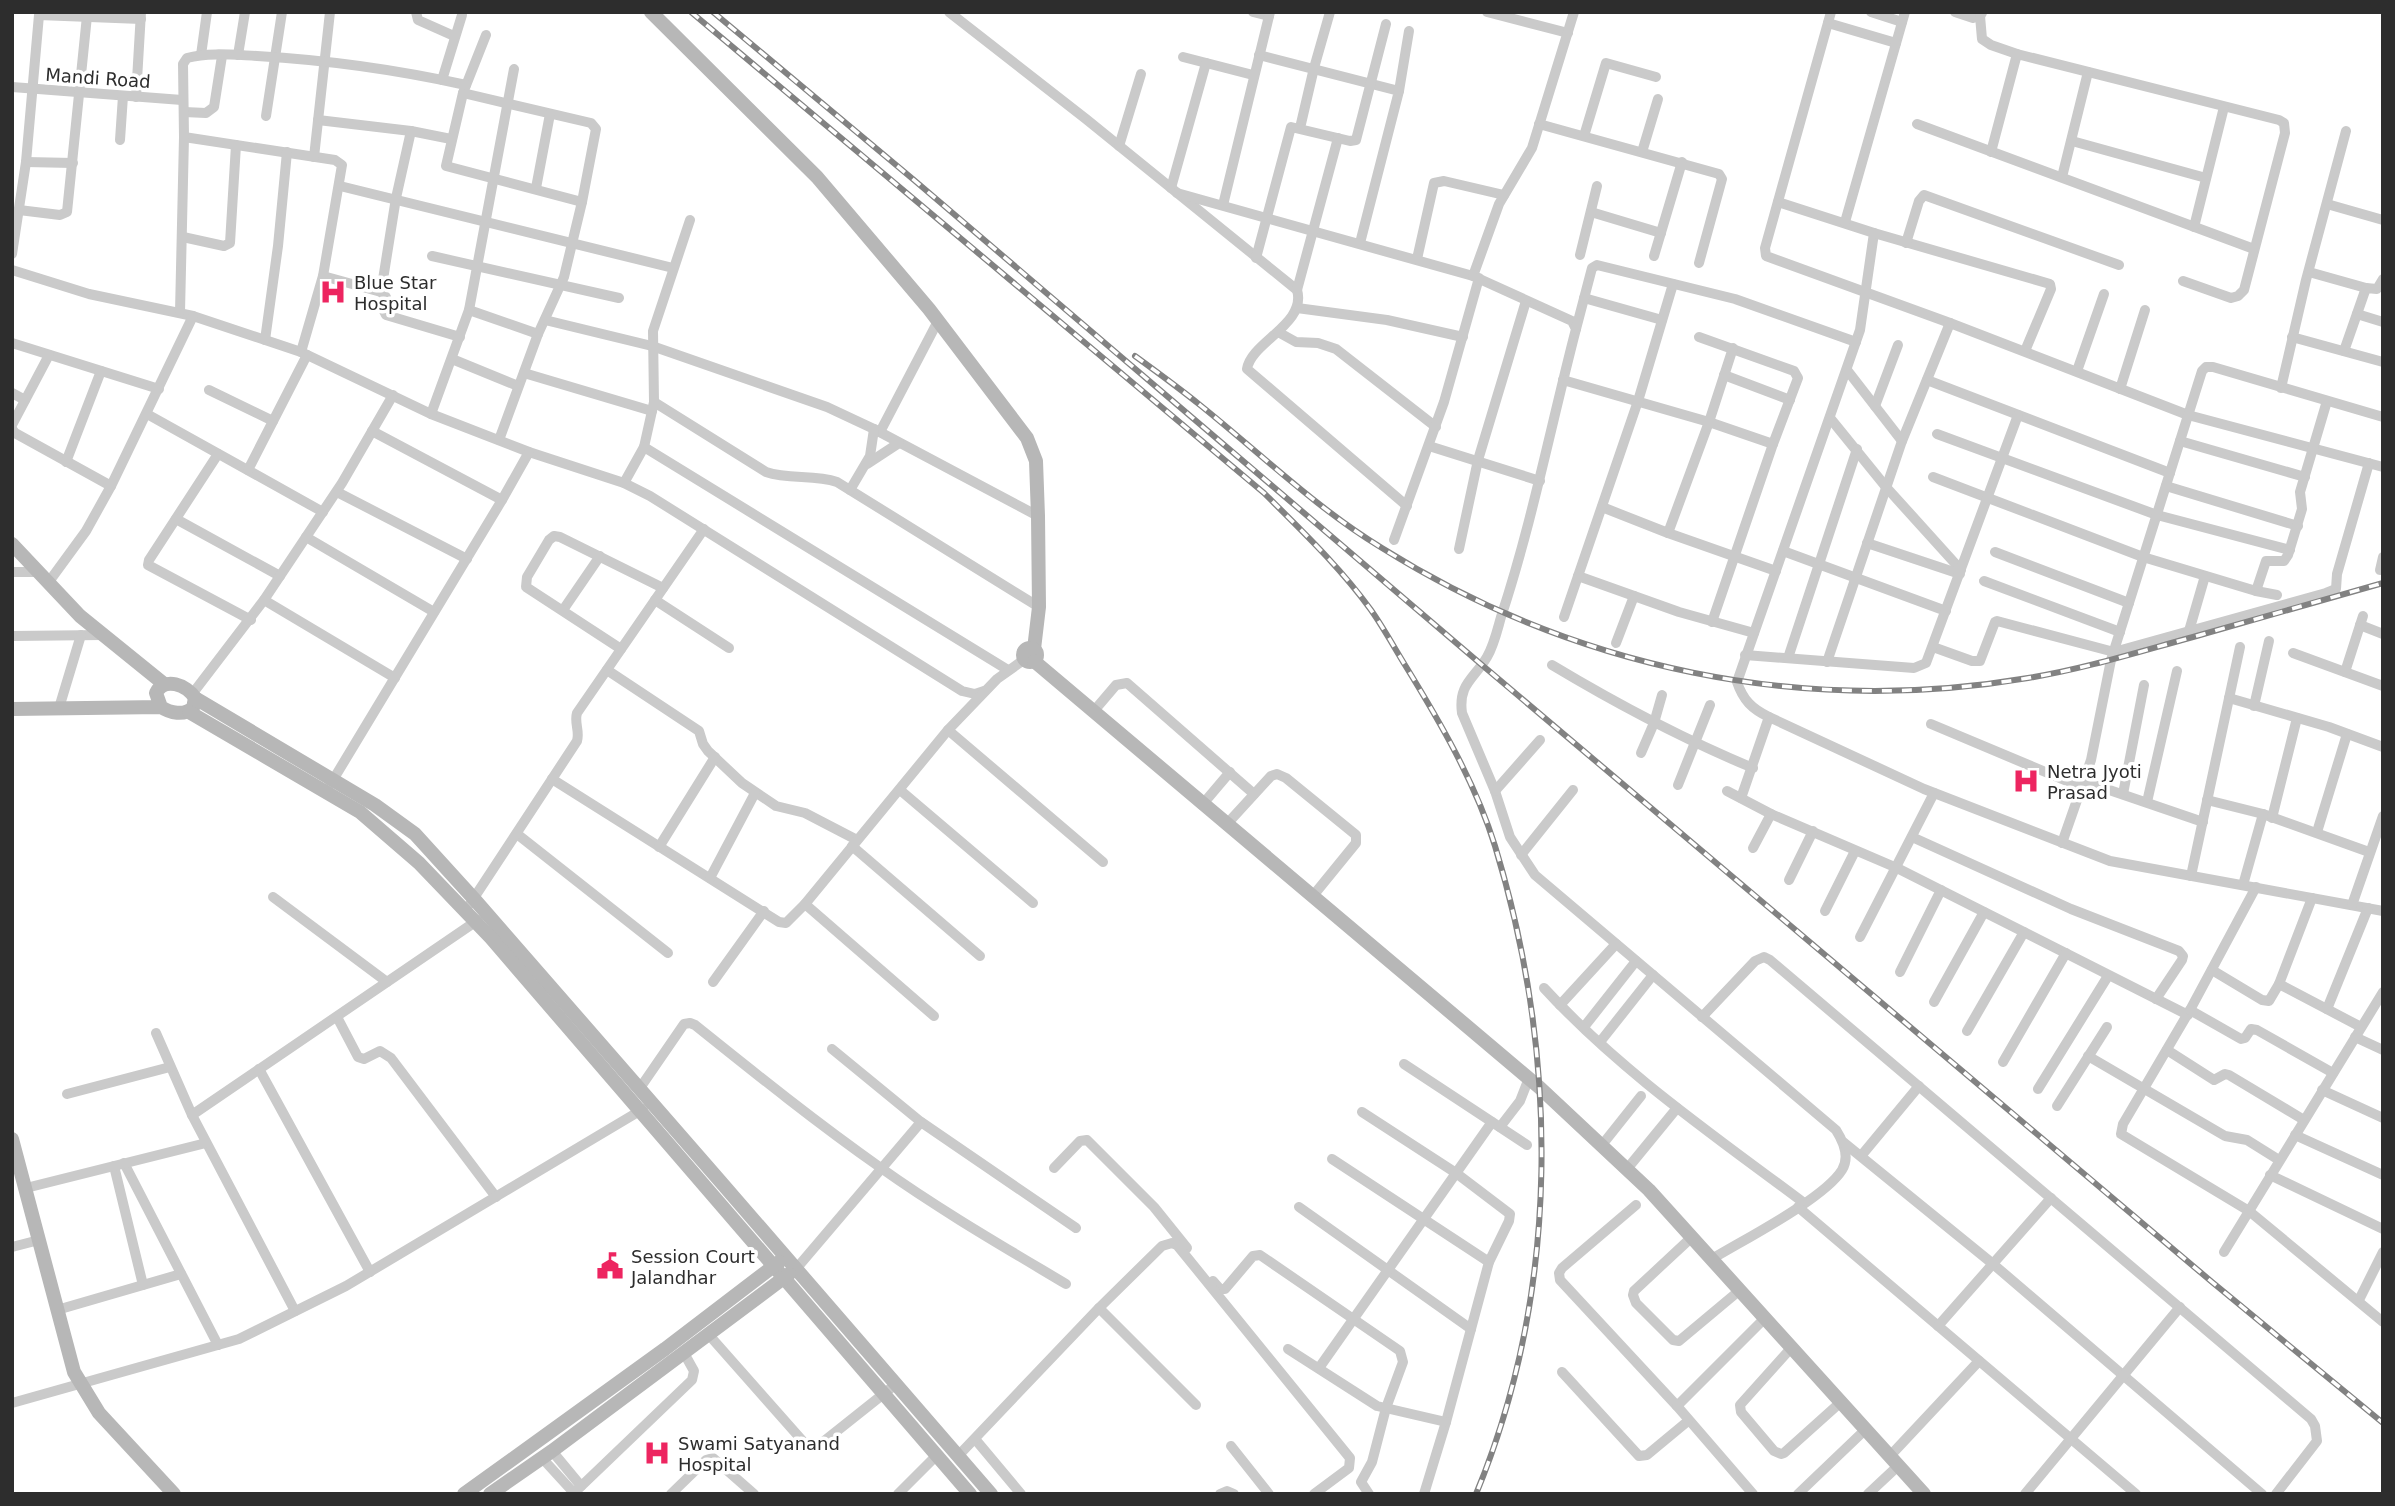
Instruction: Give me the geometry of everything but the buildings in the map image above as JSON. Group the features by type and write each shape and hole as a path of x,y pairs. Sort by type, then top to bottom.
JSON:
{"street":[{"path":"201,55 207,12"},
{"path":"238,55 245,12"},
{"path":"266,116 282,12"},
{"path":"314,157 330,12"},
{"path":"416,12 418,20 454,36"},
{"path":"552,779 779,922 786,923 806,904 948,730 984,691 1008,670 1031,656 1039,607 1036,461 1030,444 938,321 817,177 651,12"},
{"path":"949,12 1297,290"},
{"path":"1223,205 1269,14 1253,12"},
{"path":"1300,128 1330,12"},
{"path":"1487,12 1568,33"},
{"path":"1394,540 1436,426 1463,337 1476,277 1495,213 1529,156 1574,12"},
{"path":"1831,12 1765,248 1766,256 2025,351 2188,415 2383,467"},
{"path":"1845,222 1904,17 1871,12"},
{"path":"1955,12 1973,18 1981,14 1982,39 1991,45 2017,54 2278,120 2286,128 2244,290 2238,296 2226,297 2183,281"},
{"path":"12,254 26,162 39,15 141,16 136,97"},
{"path":"442,79 462,15"},
{"path":"19,209 66,214 87,16"},
{"path":"1828,23 1896,43"},
{"path":"1256,258 1291,127 1356,140 1386,24"},
{"path":"1360,243 1399,91 1409,31"},
{"path":"486,35 465,89 446,166 582,202"},
{"path":"1991,152 2017,54"},
{"path":"180,312 184,60 201,55 275,57 442,79 506,104 591,123 595,126 595,133 582,202 561,284 538,334 499,440"},
{"path":"1259,55 1399,91"},
{"path":"184,112 206,113 214,107 222,56"},
{"path":"1183,57 1253,75"},
{"path":"1174,190 1206,63"},
{"path":"1584,136 1606,63 1656,77"},
{"path":"431,414 468,310 514,69"},
{"path":"2062,177 2088,72"},
{"path":"1119,146 1141,74"},
{"name":"Mandi Road","path":"12,87 182,100"},
{"path":"120,140 122,96"},
{"path":"1642,152 1658,99"},
{"path":"2194,227 2224,107"},
{"path":"536,188 550,114"},
{"path":"318,120 411,131 451,139"},
{"path":"1539,124 1719,174 1722,179 1699,263"},
{"path":"1917,124 2253,249"},
{"path":"381,292 396,198 411,131"},
{"path":"2281,388 2346,131"},
{"path":"184,137 340,162 342,171 323,276 304,353 248,470"},
{"path":"1338,138 1297,290 1297,308 1247,366 1249,373 1407,506"},
{"path":"2072,141 2206,178"},
{"path":"183,237 224,246 230,243 236,145"},
{"path":"265,340 287,152"},
{"path":"26,162 73,163"},
{"path":"1654,256 1682,162"},
{"path":"1417,259 1434,183 1444,181 1504,195"},
{"path":"340,186 673,268"},
{"path":"1580,255 1597,187"},
{"path":"1174,190 1476,277 1572,321 1576,329"},
{"path":"1906,243 1919,201 1924,195 2119,265"},
{"path":"1778,202 1906,243 2050,284 2051,289 2025,351"},
{"path":"2326,204 2383,220"},
{"path":"1591,212 1661,233"},
{"path":"624,483 643,447 653,406 652,346 655,324 690,220"},
{"path":"1874,233 1864,313 1856,342 1745,655 1737,682 1741,694 1755,710 1934,793 2110,861 2383,911"},
{"path":"432,256 478,264 619,298"},
{"path":"1856,342 1735,299 1594,265 1539,481 1493,646 1464,688 1462,713 1466,725 1495,791 1503,821 1535,876 1836,1130 1843,1142 1993,1264 2262,1494"},
{"path":"12,271 89,294 180,312 304,353 431,414 529,452 624,483 704,529 962,691 975,694 984,691"},
{"path":"2309,272 2376,289 2383,279"},
{"path":"323,276 381,292 386,297 386,315 460,337"},
{"path":"1564,617 1638,401 1672,284"},
{"path":"2344,351 2366,288"},
{"path":"2077,371 2104,294"},
{"path":"1584,298 1662,320"},
{"path":"1459,548 1478,460 1526,301"},
{"path":"1297,308 1387,320 1463,337"},
{"path":"468,310 538,334"},
{"path":"2120,389 2145,310"},
{"path":"2357,314 2383,322"},
{"path":"48,583 86,531 111,486 193,316"},
{"path":"545,320 652,346 827,407 1038,516"},
{"path":"850,489 866,464 877,431 938,321"},
{"path":"1827,662 1902,441 1950,323"},
{"path":"1278,332 1296,342 1318,343 1336,349 1436,426"},
{"path":"1699,337 1794,371 1798,378 1712,622"},
{"path":"2292,337 2383,362"},
{"path":"12,343 159,389"},
{"path":"1875,406 1898,345"},
{"path":"1668,533 1733,348"},
{"path":"49,355 12,427 15,433 111,486"},
{"path":"452,359 518,386"},
{"path":"2062,843 2091,760 2120,632 2200,376 2206,367 2383,417"},
{"path":"1847,370 1902,441"},
{"path":"66,462 101,371"},
{"path":"524,373 653,406 766,471 781,475 825,478 850,489 1039,607"},
{"path":"1724,375 1790,400"},
{"path":"1563,380 1709,422 1773,444"},
{"path":"1927,380 2170,472"},
{"path":"209,390 273,421"},
{"path":"12,393 25,400"},
{"path":"12,709 161,707 173,712 192,701 251,620 337,492 393,395"},
{"path":"2256,591 2266,561 2284,561 2290,550 2302,506 2299,495 2327,401"},
{"path":"147,414 323,512"},
{"path":"1745,655 1914,668 1926,663 2018,415"},
{"path":"1830,418 1961,572"},
{"path":"372,431 502,500"},
{"path":"1937,434 2157,515 2290,550"},
{"path":"2180,441 2305,477"},
{"path":"866,464 899,443"},
{"path":"1429,446 1539,481"},
{"path":"643,447 1008,670"},
{"path":"1787,658 1857,449"},
{"path":"330,785 529,452"},
{"path":"218,454 149,560 150,567 251,620"},
{"path":"1933,647 1972,661 1980,661 1997,621 2114,652 2336,589 2337,574 2369,463"},
{"path":"1933,477 2143,557 2277,595"},
{"path":"2166,486 2298,526"},
{"path":"337,492 467,559"},
{"path":"1601,507 1776,571"},
{"path":"176,519 280,576"},
{"path":"469,905 578,738 577,713 704,529"},
{"path":"621,649 528,589 525,584 549,540 554,536 560,537 663,588"},
{"path":"306,537 434,612"},
{"path":"1867,543 1961,572"},
{"path":"12,544 80,616 164,684 179,686 192,701 330,785 375,805 415,834 469,905 640,1088 646,1107 773,1266 790,1273 895,1384 991,1494"},
{"path":"1783,551 1946,611"},
{"path":"1995,552 2129,603"},
{"path":"563,611 600,556"},
{"path":"2379,570 2383,557"},
{"path":"12,572 37,572"},
{"path":"1578,576 1712,622 1754,633"},
{"path":"2189,631 2205,576"},
{"path":"1984,581 2120,632"},
{"path":"1616,643 1634,596"},
{"path":"264,600 395,678"},
{"path":"655,600 729,648"},
{"path":"2345,672 2362,620 2383,634"},
{"path":"59,708 81,635"},
{"path":"12,636 103,635"},
{"path":"2254,705 2269,641"},
{"path":"2191,876 2240,647"},
{"path":"2293,653 2383,686"},
{"path":"1031,656 1202,805 1529,1078 1650,1190 1924,1494"},
{"path":"1552,665 1654,723 1695,744 1753,768"},
{"path":"607,670 699,731 703,744 755,793 776,806 805,814 855,843 981,956"},
{"path":"2147,802 2177,671"},
{"path":"1093,712 1116,685 1127,683 1254,794"},
{"path":"161,707 156,697 157,690 164,684"},
{"path":"2123,794 2144,685"},
{"path":"1641,753 1662,695"},
{"path":"2229,698 2383,747"},
{"path":"1678,785 1710,705"},
{"path":"1741,799 1769,717"},
{"path":"2243,885 2268,816 2297,719"},
{"path":"1931,724 2082,784 2123,794 2203,822"},
{"path":"948,730 1103,862"},
{"path":"2317,832 2347,734"},
{"path":"1495,791 1541,740"},
{"path":"659,846 715,757"},
{"path":"1202,805 1230,772"},
{"path":"1226,825 1273,774 1281,775 1356,835 1356,843 1312,897"},
{"path":"900,790 1033,903"},
{"path":"1521,855 1573,790"},
{"path":"1727,791 1771,814 1896,868 2108,976 2241,1039 2252,1029 2257,1030 2333,1073"},
{"path":"710,878 755,793"},
{"path":"1860,937 1934,793"},
{"path":"2207,800 2268,816 2370,852"},
{"path":"1753,848 1771,814"},
{"path":"2352,905 2382,823"},
{"path":"1789,880 1813,831"},
{"path":"517,834 668,953"},
{"path":"1912,837 2071,909 2179,951 2183,956 2182,960 2156,999"},
{"path":"1825,911 1855,850"},
{"path":"2256,887 2189,1013 2123,1124 2121,1134 2249,1210 2383,1322"},
{"path":"1900,971 1941,890"},
{"path":"273,897 387,982"},
{"path":"2212,970 2266,1002 2272,999 2312,898"},
{"path":"806,904 934,1016"},
{"path":"2327,1009 2368,908"},
{"path":"713,982 764,911"},
{"path":"1934,1002 1984,912"},
{"path":"192,1115 481,918"},
{"path":"481,918 646,1107 786,1256 790,1273 883,1394 970,1494"},
{"path":"1967,1031 2024,932"},
{"path":"1560,1005 1616,944"},
{"path":"2003,1062 2066,953"},
{"path":"1702,1017 1755,961 1764,957 2311,1419 2317,1441 2276,1494"},
{"path":"1584,1027 1636,961"},
{"path":"1600,1042 1653,975"},
{"path":"2038,1089 2108,976"},
{"path":"2279,984 2361,1027"},
{"path":"1544,988 1600,1042 1677,1108 1801,1205 1938,1326 2136,1494"},
{"path":"2224,1252 2383,992"},
{"path":"337,1017 358,1057 364,1059 380,1051 387,1054 496,1197"},
{"path":"640,1088 684,1024 690,1023 883,1169 990,1239 1066,1284"},
{"path":"2057,1106 2107,1027"},
{"path":"156,1033 192,1115 295,1311"},
{"path":"2355,1037 2383,1050"},
{"path":"832,1049 921,1122 1076,1228"},
{"path":"2167,1050 2214,1080 2225,1074 2230,1075 2304,1120"},
{"path":"2088,1056 2225,1136 2243,1139 2279,1160"},
{"path":"1404,1064 1527,1145"},
{"path":"67,1094 170,1067"},
{"path":"259,1069 370,1272"},
{"path":"1319,1368 1456,1173 1496,1124 1520,1101 1529,1078"},
{"path":"1861,1156 1919,1086"},
{"path":"2322,1090 2383,1118"},
{"path":"1601,1145 1641,1096"},
{"path":"12,1403 239,1339 370,1272 646,1107"},
{"path":"1628,1170 1677,1108"},
{"path":"1362,1112 1456,1173 1510,1214 1489,1262 1424,1494"},
{"path":"464,1494 638,1377 684,1353 790,1273 921,1122"},
{"path":"2295,1135 2383,1175"},
{"path":"12,1139 80,1386 99,1413 174,1494"},
{"path":"1054,1168 1080,1141 1087,1140 1154,1207 1220,1289 1225,1289 1252,1256 1258,1254 1403,1354 1403,1362 1386,1408 1372,1462 1361,1482 1370,1494"},
{"path":"1712,1259 1801,1205 1842,1170 1845,1160 1843,1142"},
{"path":"26,1188 206,1143"},
{"path":"1332,1159 1489,1262"},
{"path":"119,1164 218,1345"},
{"path":"119,1164 143,1285"},
{"path":"2270,1175 2383,1229"},
{"path":"1938,1326 2051,1198"},
{"path":"1636,1205 1562,1268 1559,1273 1560,1280 1753,1494"},
{"path":"1298,1207 1471,1329"},
{"path":"1692,1237 1634,1291 1636,1303 1673,1340 1679,1341 1740,1290"},
{"path":"12,1247 40,1240"},
{"path":"958,1456 1099,1308 1162,1246 1172,1243 1177,1245 1350,1458 1349,1468 1314,1494"},
{"path":"2359,1300 2378,1275 2383,1252"},
{"path":"490,1494 547,1454 786,1256"},
{"path":"57,1310 181,1274"},
{"path":"2025,1494 2180,1307"},
{"path":"1099,1308 1196,1405"},
{"path":"1676,1406 1765,1319"},
{"path":"709,1335 808,1447 818,1446 895,1384"},
{"path":"1791,1347 1740,1405 1741,1412 1774,1451 1784,1453 1842,1401"},
{"path":"1288,1349 1377,1406 1446,1422"},
{"path":"547,1454 576,1491 692,1380 694,1371 684,1353"},
{"path":"1868,1494 1979,1361"},
{"path":"1562,1372 1639,1456 1647,1455 1688,1421"},
{"path":"1798,1494 1866,1429"},
{"path":"975,1439 1021,1494"},
{"path":"1231,1446 1269,1494"},
{"path":"898,1494 937,1455"},
{"path":"671,1494 706,1460 713,1458 754,1494"},
{"path":"1736,1494 1743,1483"},
{"path":"1220,1494 1227,1491 1234,1494"}],"railway":[{"path":"691,12 1264,493 1333,564 1371,610 1456,753 1487,822 1516,926 1531,1007 1540,1089 1541,1172 1536,1254 1524,1336 1504,1416 1476,1494"},
{"path":"713,12 2212,1282 2383,1423"},
{"path":"1135,356 1200,405 1334,516 1382,548 1456,590 1533,625 1612,652 1693,673 1776,685 1859,691 1944,688 2028,678 2111,660 2383,583"}],"place":[{"name":"Blue Star Hospital","path":"333,292"},
{"name":"Netra Jyoti Prasad","path":"2026,781"},
{"name":"Session Court Jalandhar","path":"610,1266"},
{"name":"Swami Satyanand Hospital","path":"657,1453"}]}
